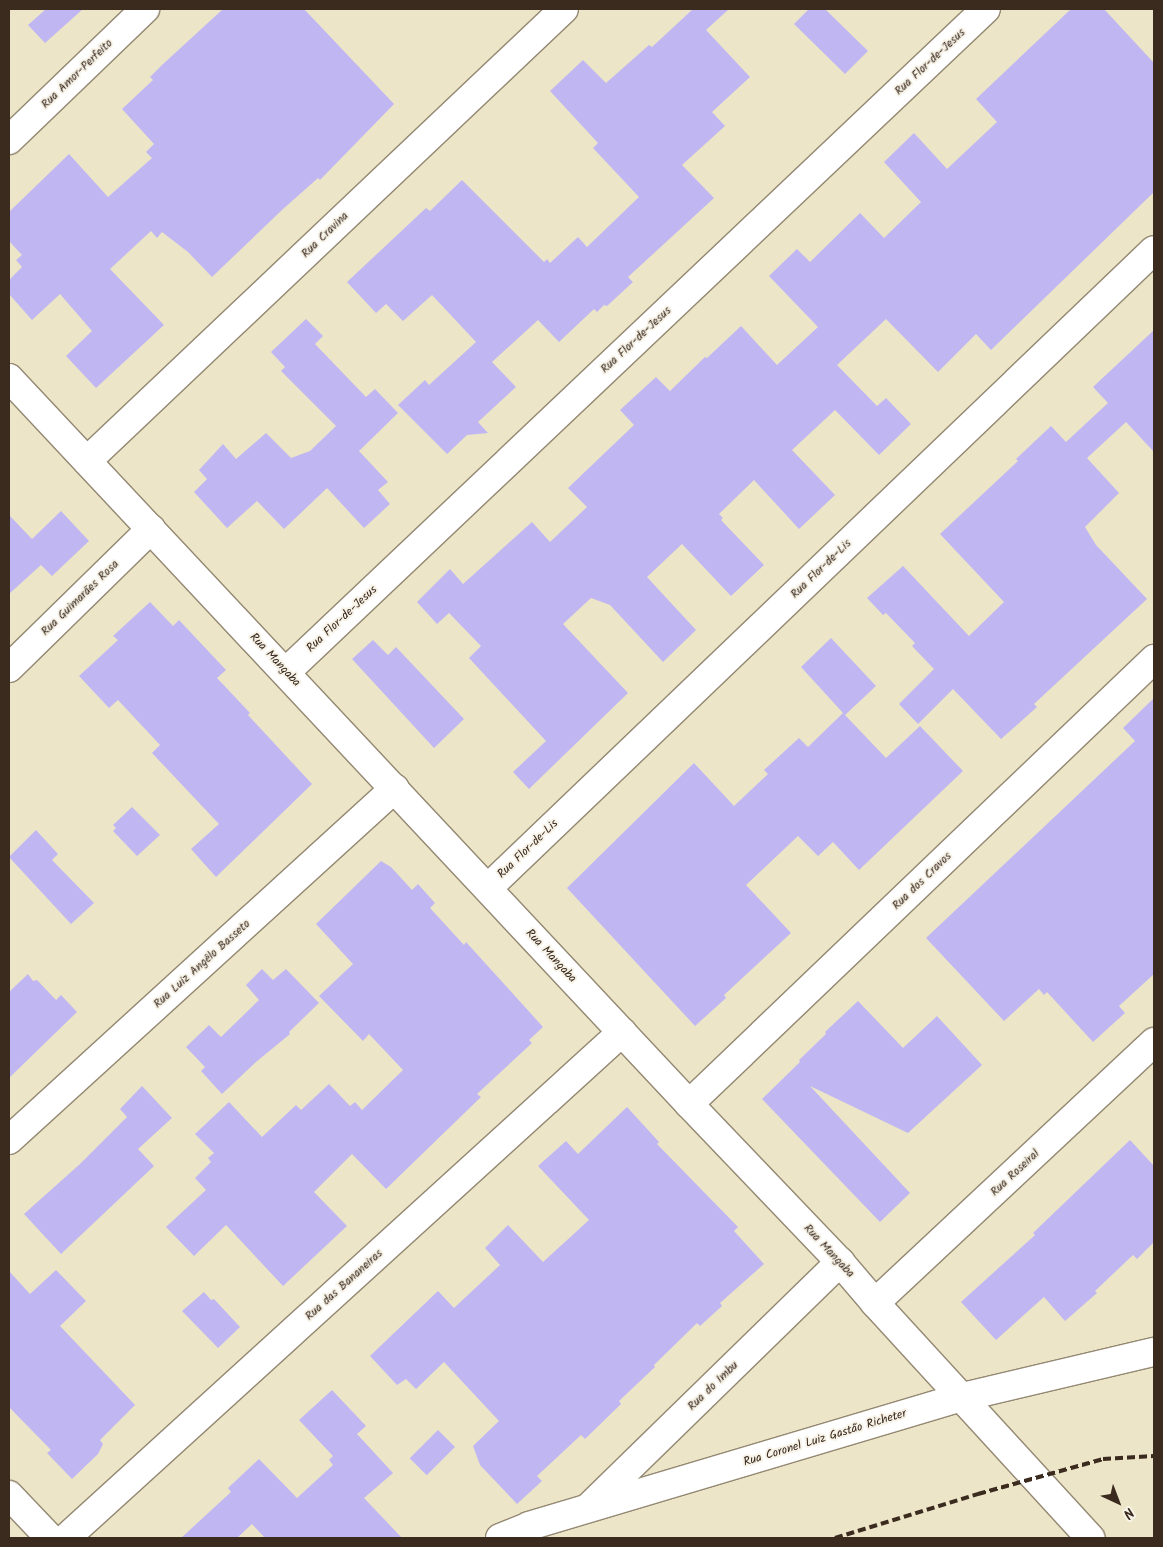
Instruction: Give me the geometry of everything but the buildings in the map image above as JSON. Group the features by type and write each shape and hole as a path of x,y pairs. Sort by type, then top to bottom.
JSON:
{"street":[{"name":"Rua Amor-Perfeito","path":"9,140 145,9"},
{"name":"Rua Cravina","path":"88,462 564,9"},
{"name":"Rua Flor-de-Jesus","path":"286,672 986,9"},
{"name":"Rua Flor-de-Lis","path":"488,888 1154,250"},
{"name":"Rua Mangaba","path":"9,378 689,1104 840,1262 875,1303 1090,1538"},
{"name":"Rua Guimarães Rosa","path":"9,668 151,529"},
{"name":"Rua dos Cravos","path":"689,1104 1154,659"},
{"name":"Rua Luiz Angêlo Basseto","path":"9,1140 395,788"},
{"name":"Rua das Bananeiras","path":"66,1538 622,1032"},
{"name":"Rua Roseiral","path":"875,1303 1154,1042"},
{"name":"Rua do Imbu","path":"586,1509 840,1262"},
{"name":"Rua Coronel Luiz Gastão Richeter","path":"500,1538 529,1526 963,1397 1154,1352"},
{"path":"9,1495 50,1538"}],"railway":[{"path":"835,1538 978,1494 1103,1459 1154,1456"}]}
